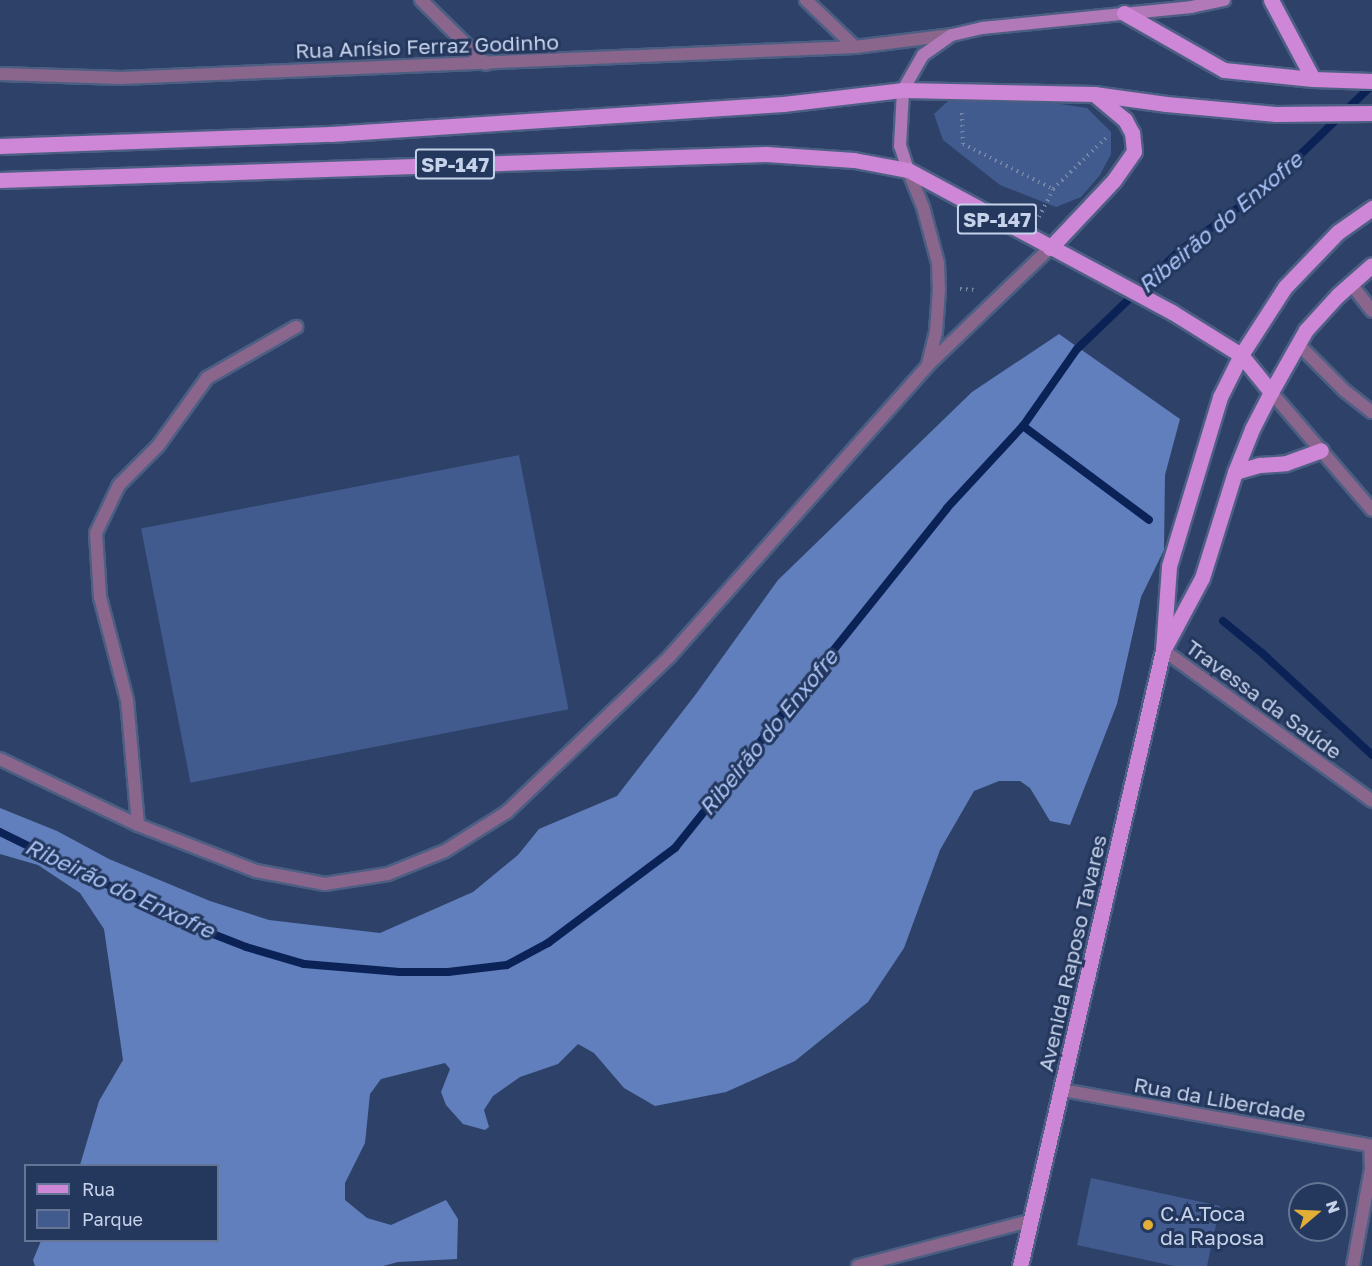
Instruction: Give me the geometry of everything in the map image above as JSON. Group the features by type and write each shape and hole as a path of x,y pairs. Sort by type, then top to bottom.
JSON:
{"main road":[{"path":"908,170 900,146 903,90 923,55 952,35 982,28 1163,9 1224,0"},
{"path":"1271,0 1313,79"},
{"path":"1124,13 1224,70 1336,81 1372,81"},
{"path":"903,90 1094,94 1166,104 1276,114 1372,113"},
{"name":"SP-147","path":"0,146 331,134 783,104 903,90"},
{"path":"1050,248 1114,180 1134,151 1132,133 1125,120 1094,94"},
{"name":"SP-147","path":"0,180 766,154 855,160 908,170 1172,312 1241,355 1271,392"},
{"name":"Avenida Raposo Tavares","path":"1020,1266 1163,650 1169,566 1220,397 1241,355 1285,287 1338,232 1372,208"},
{"name":"Avenida Raposo Tavares","path":"1163,650 1202,578 1235,472 1252,429 1271,392 1306,330 1372,265"},
{"path":"1235,472 1260,465 1286,463 1321,450"}],"street":[{"path":"421,0 486,64"},
{"path":"807,0 855,47"},
{"path":"1163,9 1173,0"},
{"name":"Rua Anísio Ferraz Godinho","path":"0,74 121,78 486,64 855,47 952,35"},
{"path":"908,170 923,207 938,263 936,332 928,366"},
{"path":"0,759 138,825 256,872 325,884 388,874 445,851 507,813 670,656 928,366 1050,248"},
{"path":"1351,284 1372,311"},
{"path":"138,825 127,700 100,597 96,533 119,485 158,446 207,378 296,327"},
{"path":"1298,344 1345,391 1372,412"},
{"path":"1271,392 1372,510"},
{"name":"Travessa da Saúde","path":"1163,650 1372,801"},
{"name":"Rua da Liberdade","path":"1062,1090 1371,1146"},
{"path":"1353,1266 1371,1169 1371,1146"},
{"path":"858,1266 1030,1221"}],"path":[{"path":"960,91 963,144 1053,189"}],"green space":[{"path":"949,100 1041,101 1087,108 1111,132 1111,154 1100,175 1081,197 1056,207 1000,185 943,140 934,114"},
{"path":"519,455 568,709 190,783 141,528"},
{"name":"C.A.Toca da Raposa","path":"1091,1178 1220,1206 1207,1266 1174,1266 1077,1245"}],"shaded area":[{"path":"1059,334 1180,419 1165,475 1164,550 1141,597 1117,704 1070,825 1050,821 1030,788 1020,781 999,781 974,791 940,850 904,948 868,1002 795,1061 726,1092 655,1106 624,1088 594,1053 578,1044 558,1064 520,1077 493,1096 484,1110 489,1127 485,1130 463,1124 446,1105 441,1092 450,1069 445,1063 381,1079 370,1094 365,1143 345,1183 345,1200 367,1218 391,1225 446,1200 458,1219 457,1259 398,1262 383,1266 35,1266 33,1260 41,1242 219,1242 219,1164 80,1164 99,1101 123,1060 104,929 80,893 38,865 0,854 0,808 57,831 109,859 210,901 269,920 380,933 473,892 518,855 539,829 617,796 696,694 778,580 972,392"}],"waterway":[{"name":"Ribeirão do Enxofre","path":"0,832 190,925 246,947 304,964 400,972 448,972 507,965 548,943 675,848 947,508 1023,426 1077,349 1177,253 1270,184 1372,85"},
{"path":"1023,426 1149,520"},
{"path":"1223,621 1262,653 1372,755"}],"place":[{"name":"C.A.Toca da Raposa","path":"1148,1225"}]}
